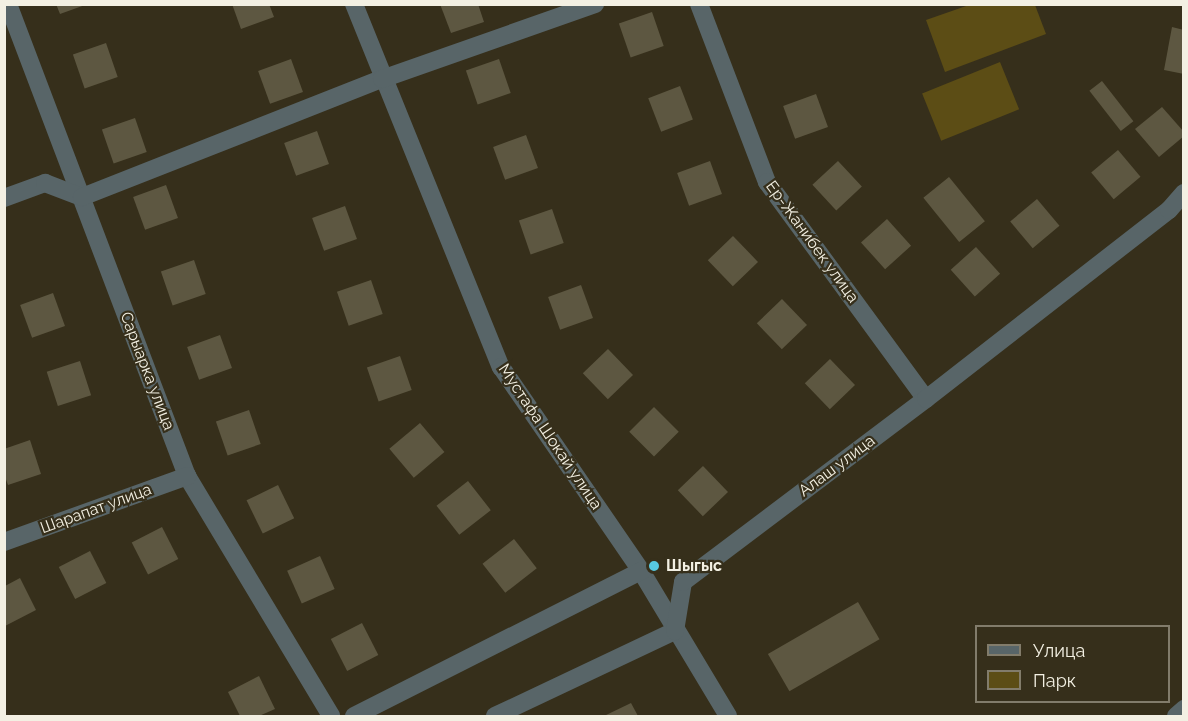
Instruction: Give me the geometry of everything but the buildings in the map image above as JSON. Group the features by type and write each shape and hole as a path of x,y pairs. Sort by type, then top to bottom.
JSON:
{"street":[{"name":"Сарыарка улица","path":"8,4 187,476 332,717"},
{"name":"Мустафа Шокай улица","path":"354,4 382,79 501,368 640,572 728,717"},
{"path":"4,198 45,183 82,197 382,79 595,4"},
{"name":"Ер-Жанибек улица","path":"699,4 767,182 926,399"},
{"name":"Алаш улица","path":"675,631 683,582 1176,211 1184,193"},
{"name":"Шарапат улица","path":"4,542 187,476"},
{"path":"354,717 640,572"},
{"path":"495,717 675,631"},
{"path":"1176,717 1184,709"}],"green space":[{"path":"969,5 1035,5 1046,34 945,72 926,20"},
{"path":"1000,62 1019,109 941,141 922,93"}],"place":[{"name":"Шыгыс","path":"654,566"}]}
